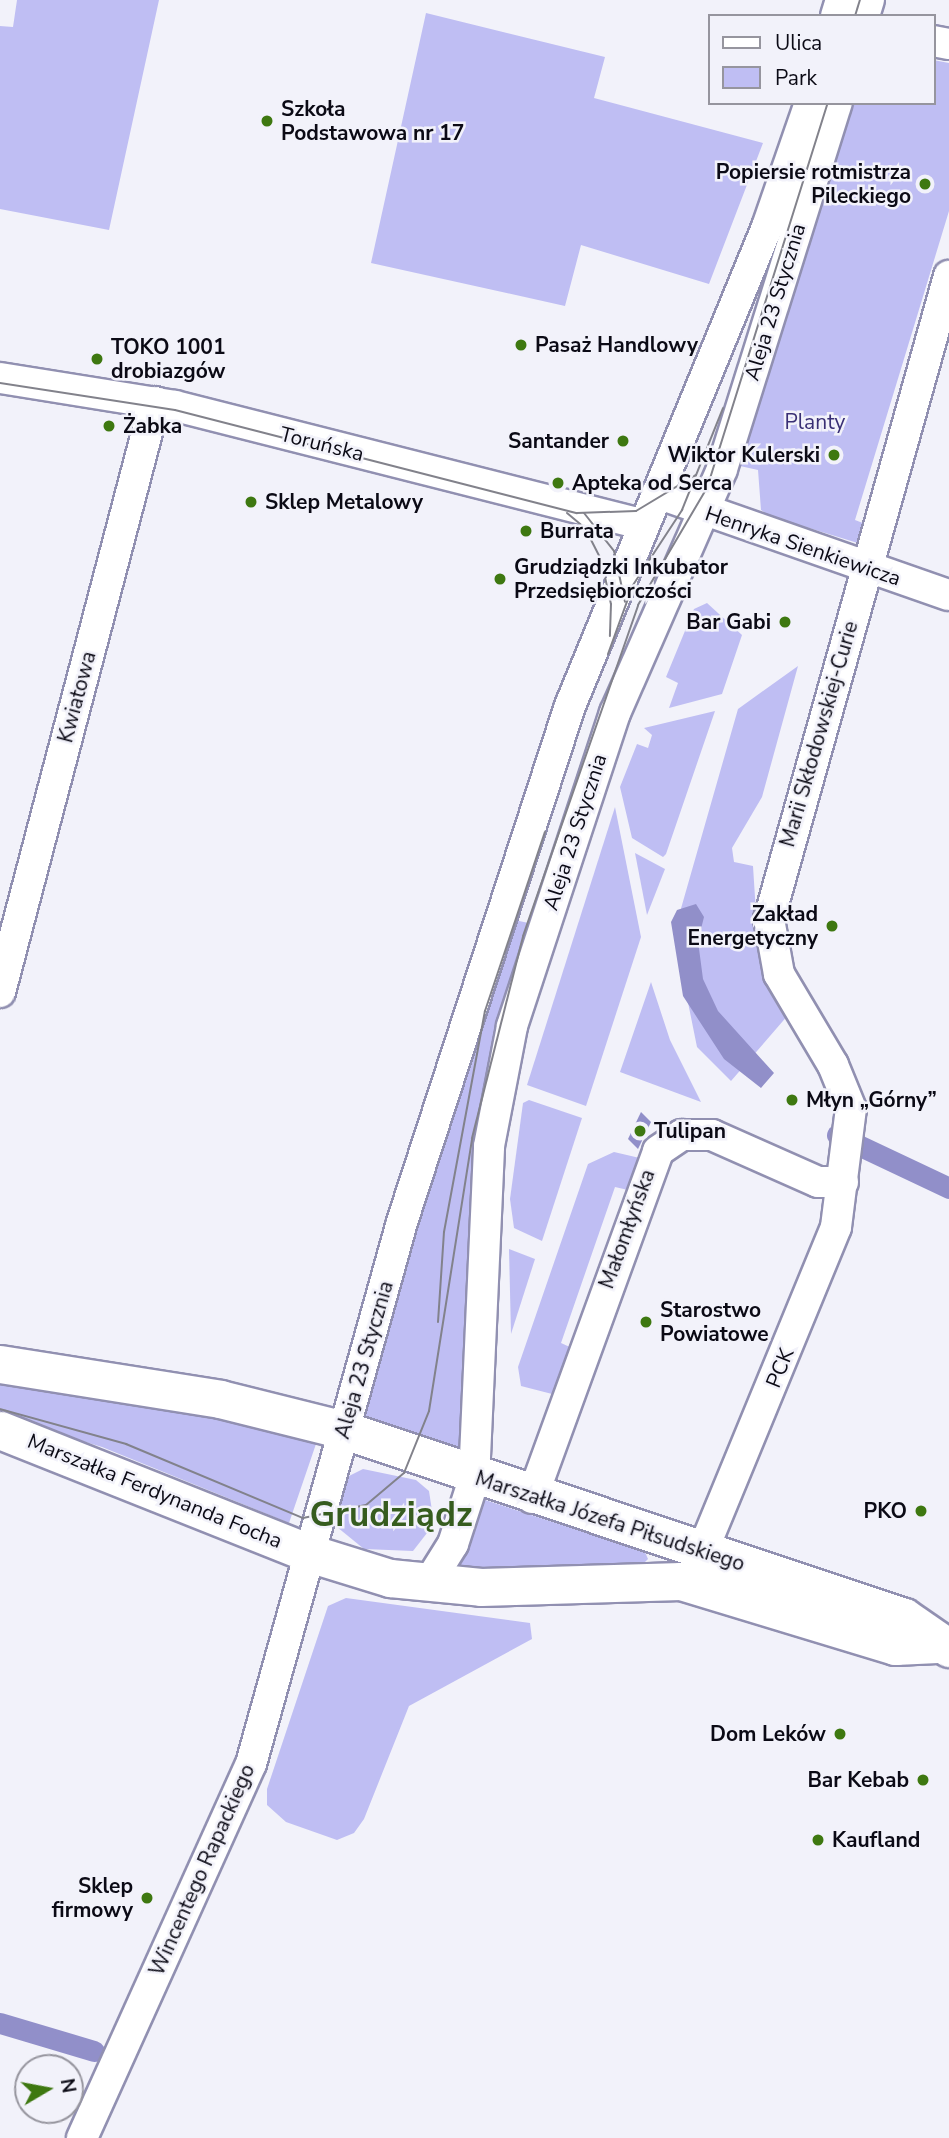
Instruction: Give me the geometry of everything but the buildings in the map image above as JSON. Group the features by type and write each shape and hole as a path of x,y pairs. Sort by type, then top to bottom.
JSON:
{"main road":[{"name":"Marszałka Józefa Piłsudskiego","path":"0,1364 277,1412 344,1430 474,1479 703,1550 904,1617 943,1646"},
{"name":"Marszałka Ferdynanda Focha","path":"0,1430 309,1553"},
{"name":"Marszałka Józefa Piłsudskiego","path":"309,1553 428,1584 681,1581 895,1646 943,1646"}],"street":[{"name":"Aleja 23 Stycznia","path":"309,1553 464,1023 570,706 642,524 657,494 809,105"},
{"name":"Aleja 23 Stycznia","path":"428,1584 453,1544 474,1479 489,1146 512,1026 615,713 706,513 836,105"},
{"name":"Marii Skłodowskiej-Curie","path":"847,1156 847,1093 779,974 769,937 778,874 949,276"},
{"name":"Toruńska","path":"0,378 155,402 642,524"},
{"name":"Kwiatowa","path":"0,992 155,402"},
{"name":"Henryka Sienkiewicza","path":"657,494 866,569 949,595"},
{"name":"Małomłyńska","path":"532,1498 658,1151 682,1135 712,1135 818,1182 847,1156"},
{"name":"PCK","path":"703,1550 813,1289 836,1227 847,1156"},
{"name":"Wincentego Rapackiego","path":"82,2138 242,1786 309,1553"}],"green space":[{"path":"17,0 159,0 109,230 0,209 0,26 13,27"},
{"path":"426,13 605,57 594,98 763,143 709,284 581,245 565,306 371,263"},
{"name":"Planty","path":"935,60 949,63 949,211 855,520 868,525 861,544 770,516 761,510 758,470 731,464 843,105 935,105"},
{"path":"707,603 742,635 722,694 669,708 678,683 666,677 694,609"},
{"path":"798,666 762,797 732,848 734,862 753,866 756,913 789,1014 731,1081 697,1047 674,933 738,709"},
{"path":"715,711 663,857 632,838 620,787 637,744 648,748 652,735 644,728"},
{"path":"615,807 641,937 586,1106 527,1085"},
{"path":"635,853 665,869 647,915"},
{"path":"510,919 533,924 462,1451 362,1423 360,1411"},
{"path":"651,982 670,1040 701,1102 620,1072"},
{"path":"529,1100 582,1118 542,1241 514,1228 510,1199 523,1103"},
{"path":"614,1152 644,1159 628,1190 615,1187 561,1343 572,1348 556,1395 521,1386 518,1367 588,1164"},
{"path":"509,1249 535,1259 511,1334"},
{"path":"0,1375 187,1404 317,1441 289,1523 102,1447 0,1416"},
{"path":"363,1469 416,1480 429,1491 434,1524 413,1551 364,1549 337,1527 335,1506 343,1479"},
{"path":"482,1499 645,1552 648,1559 642,1565 453,1573"},
{"path":"346,1598 530,1623 532,1639 409,1706 364,1819 354,1833 337,1840 286,1822 267,1805 267,1789 328,1606"}],"shaded area":[{"path":"696,904 704,917 698,941 703,979 718,1011 774,1073 761,1088 724,1059 683,996 671,922 677,910"},
{"path":"641,1112 651,1122 638,1149 628,1139"}],"waterway":[{"path":"837,1135 949,1188"},
{"path":"0,2023 94,2051"}],"tram line":[{"path":"856,14 860,0"},
{"path":"0,1409 126,1444 303,1518 366,1505 404,1473 429,1411 472,1138 523,936 638,605 707,488 827,105"},
{"path":"0,383 175,410 577,513 636,511 696,475"},
{"path":"608,654 633,585 682,510 723,408"},
{"path":"567,513 585,528 601,559 611,604 610,636"},
{"path":"584,513 614,551 625,602"},
{"path":"438,1322 444,1232 485,1011 545,832"}],"place":[{"name":"Szkoła Podstawowa nr 17","path":"267,121"},
{"name":"Popiersie rotmistrza Pileckiego","path":"925,184"},
{"name":"Pasaż Handlowy","path":"521,345"},
{"name":"TOKO 1001 drobiazgów","path":"97,359"},
{"name":"Żabka","path":"109,426"},
{"name":"Santander","path":"623,441"},
{"name":"Wiktor Kulerski","path":"834,455"},
{"name":"Apteka od Serca","path":"558,483"},
{"name":"Sklep Metalowy","path":"251,502"},
{"name":"Burrata","path":"526,531"},
{"name":"Grudziądzki Inkubator Przedsiębiorczości","path":"500,579"},
{"name":"Bar Gabi","path":"785,622"},
{"name":"Zakład Energetyczny","path":"832,926"},
{"name":"Młyn „Górny”","path":"792,1100"},
{"name":"Tulipan","path":"640,1131"},
{"name":"Starostwo Powiatowe","path":"646,1322"},
{"name":"PKO","path":"921,1511"},
{"name":"Dom Leków","path":"840,1734"},
{"name":"Bar Kebab","path":"923,1780"},
{"name":"Kaufland","path":"818,1840"},
{"name":"Sklep firmowy","path":"147,1898"}],"district":[{"name":"Grudziądz","path":"391,1515"}]}
